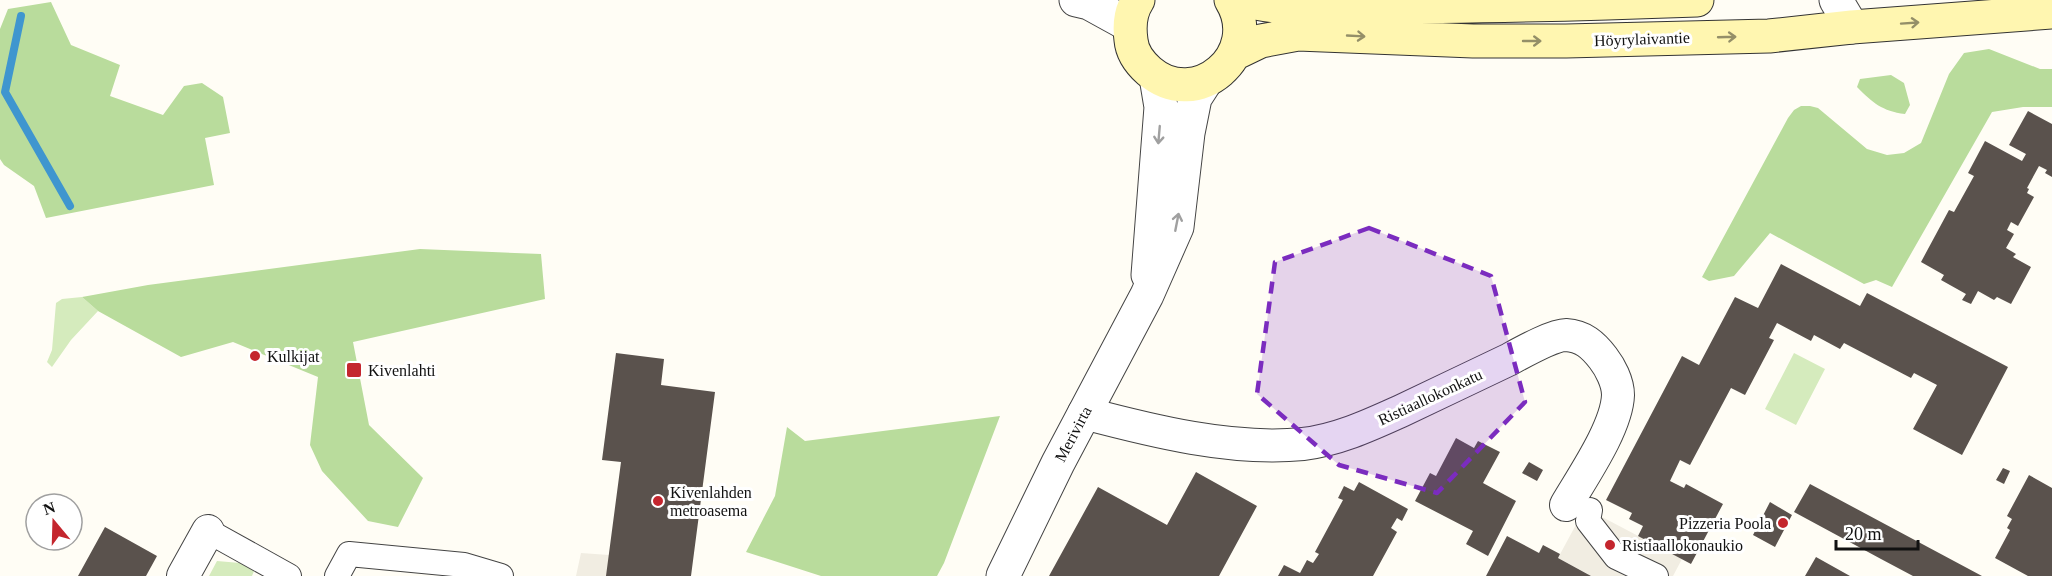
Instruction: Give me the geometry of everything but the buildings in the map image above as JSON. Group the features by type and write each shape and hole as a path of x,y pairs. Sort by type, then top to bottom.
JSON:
{"main road":[{"path":"1134,13 1131,45 1141,63 1156,77 1172,83 1189,85 1206,81 1217,74 1234,54 1239,39 1240,23 1236,7 1231,0"},
{"path":"1245,0 1257,4 1294,6 1410,7 1697,0"},
{"name":"Höyrylaivantie","path":"1234,54 1261,41 1298,34 1473,41 1769,36 1851,9 2052,12"}],"street":[{"path":"1076,0 1134,13"},
{"name":"Merivirta","path":"1148,295 1150,232 1161,107 1156,77"},
{"name":"Merivirta","path":"1003,576 1084,413 1148,295 1177,227 1188,133 1195,98 1206,81"},
{"name":"Ristiaallokonkatu","path":"1084,413 1198,439 1257,444 1303,444 1338,437 1373,424 1563,335 1579,337 1594,346 1606,362 1614,377 1618,393 1611,426 1578,507"},
{"path":"1578,507 1588,521 1610,566 1656,576"},
{"path":"183,576 208,531 289,576"},
{"path":"337,576 350,554 464,566 501,576"}],"highlighted area":[{"path":"1369,228 1491,276 1525,402 1437,493 1339,465 1257,394 1275,262"}],"green space":[{"path":"51,2 71,45 120,65 110,96 163,115 184,86 202,83 223,97 230,133 205,138 214,185 46,218 34,186 4,165 0,159 0,29 8,9"},
{"path":"1989,49 2040,69 2052,69 2052,107 2023,107 1992,112 1892,287 1876,280 1864,284 1770,233 1734,276 1709,281 1702,277 1794,110 1801,106 1818,108 1867,149 1887,155 1904,153 1921,143 1949,74 1964,53"},
{"path":"1891,75 1904,83 1910,105 1905,114 1890,111 1878,105 1857,87 1860,79"},
{"path":"420,249 541,254 545,299 353,342 369,425 423,478 398,527 368,521 322,471 310,445 318,377 233,342 181,357 98,311 82,297 148,285"},
{"path":"82,297 98,311 71,340 52,367 47,362 52,350 56,303 62,299"},
{"path":"1794,353 1825,369 1796,425 1765,409"},
{"path":"1000,416 937,576 821,576 746,552 775,496 787,427 805,441"},
{"path":"217,561 240,563 254,571 252,576 209,576"}],"shaded area":[{"name":"Ristiaallokonaukio","path":"1585,508 1682,559 1673,576 1588,576 1558,558"},
{"path":"581,553 609,555 647,576 576,576"}],"waterway":[{"path":"21,16 5,92 70,206"}],"place":[{"name":"Kulkijat","path":"255,356"},
{"name":"Kivenlahti","path":"354,370"},
{"name":"Kivenlahden metroasema","path":"658,501"},
{"name":"Pizzeria Poola","path":"1783,523"},
{"name":"Ristiaallokonaukio","path":"1610,545"}]}
